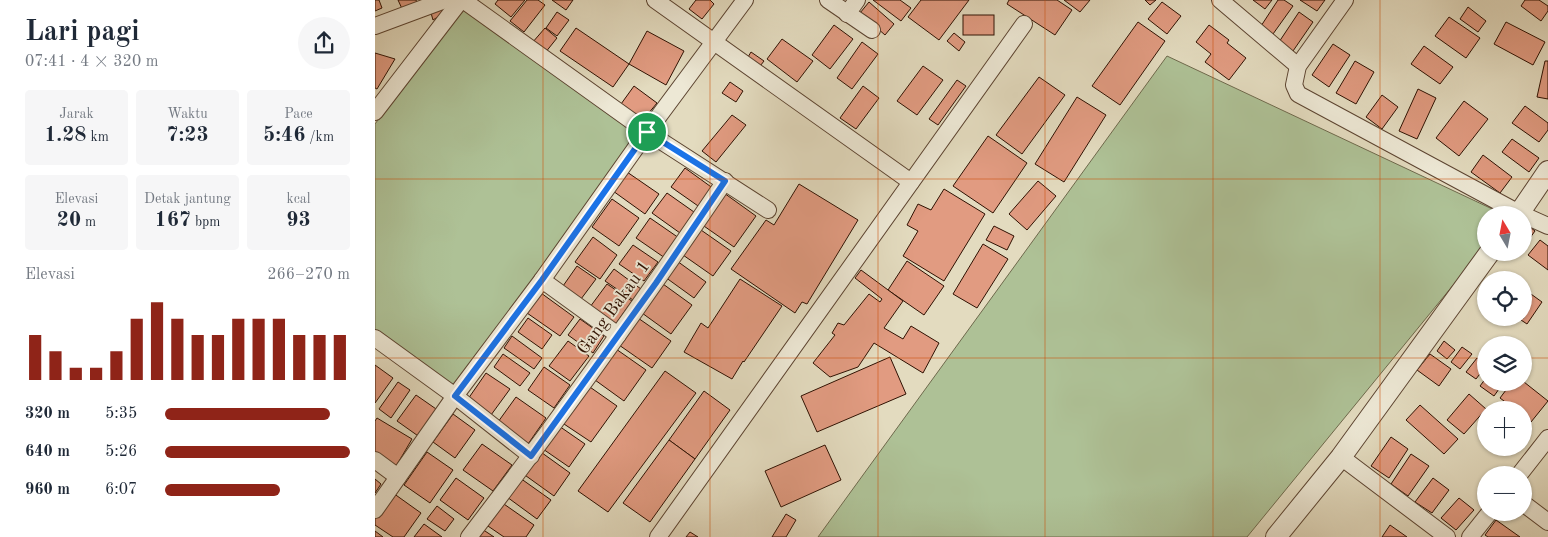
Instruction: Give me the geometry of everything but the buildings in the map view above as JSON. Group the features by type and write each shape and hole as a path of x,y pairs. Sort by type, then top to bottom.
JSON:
{"street":[{"path":"375,26 445,0"},
{"path":"375,112 462,0 647,132 768,210"},
{"path":"655,0 911,182"},
{"path":"375,510 455,396 542,280 647,132 745,0"},
{"path":"829,0 872,30"},
{"path":"847,14 857,0"},
{"path":"1219,0 1298,66"},
{"path":"1345,0 1298,66 1294,85 1298,94 1503,206"},
{"path":"658,537 1024,24"},
{"path":"375,106 375,112"},
{"path":"1524,206 1548,171"},
{"name":"Gang Bakau 1","path":"469,537 531,456 656,283 725,181"},
{"path":"1533,220 1548,226"},
{"path":"1276,537 1341,457 1483,261"},
{"path":"542,280 618,334"},
{"path":"375,338 455,396 531,456"},
{"path":"1526,466 1548,438"},
{"path":"1341,457 1447,537"},
{"path":"375,460 398,477"},
{"path":"1532,510 1548,522"},
{"path":"1470,537 1483,521"}],"green space":[{"path":"461,8 639,136 453,388 375,331 375,124"},
{"path":"1167,56 1486,206 1477,206 1477,256 1247,537 818,537"}],"route":[{"path":"647,132 725,181 656,283 531,456 455,396 542,280 647,132"}]}
